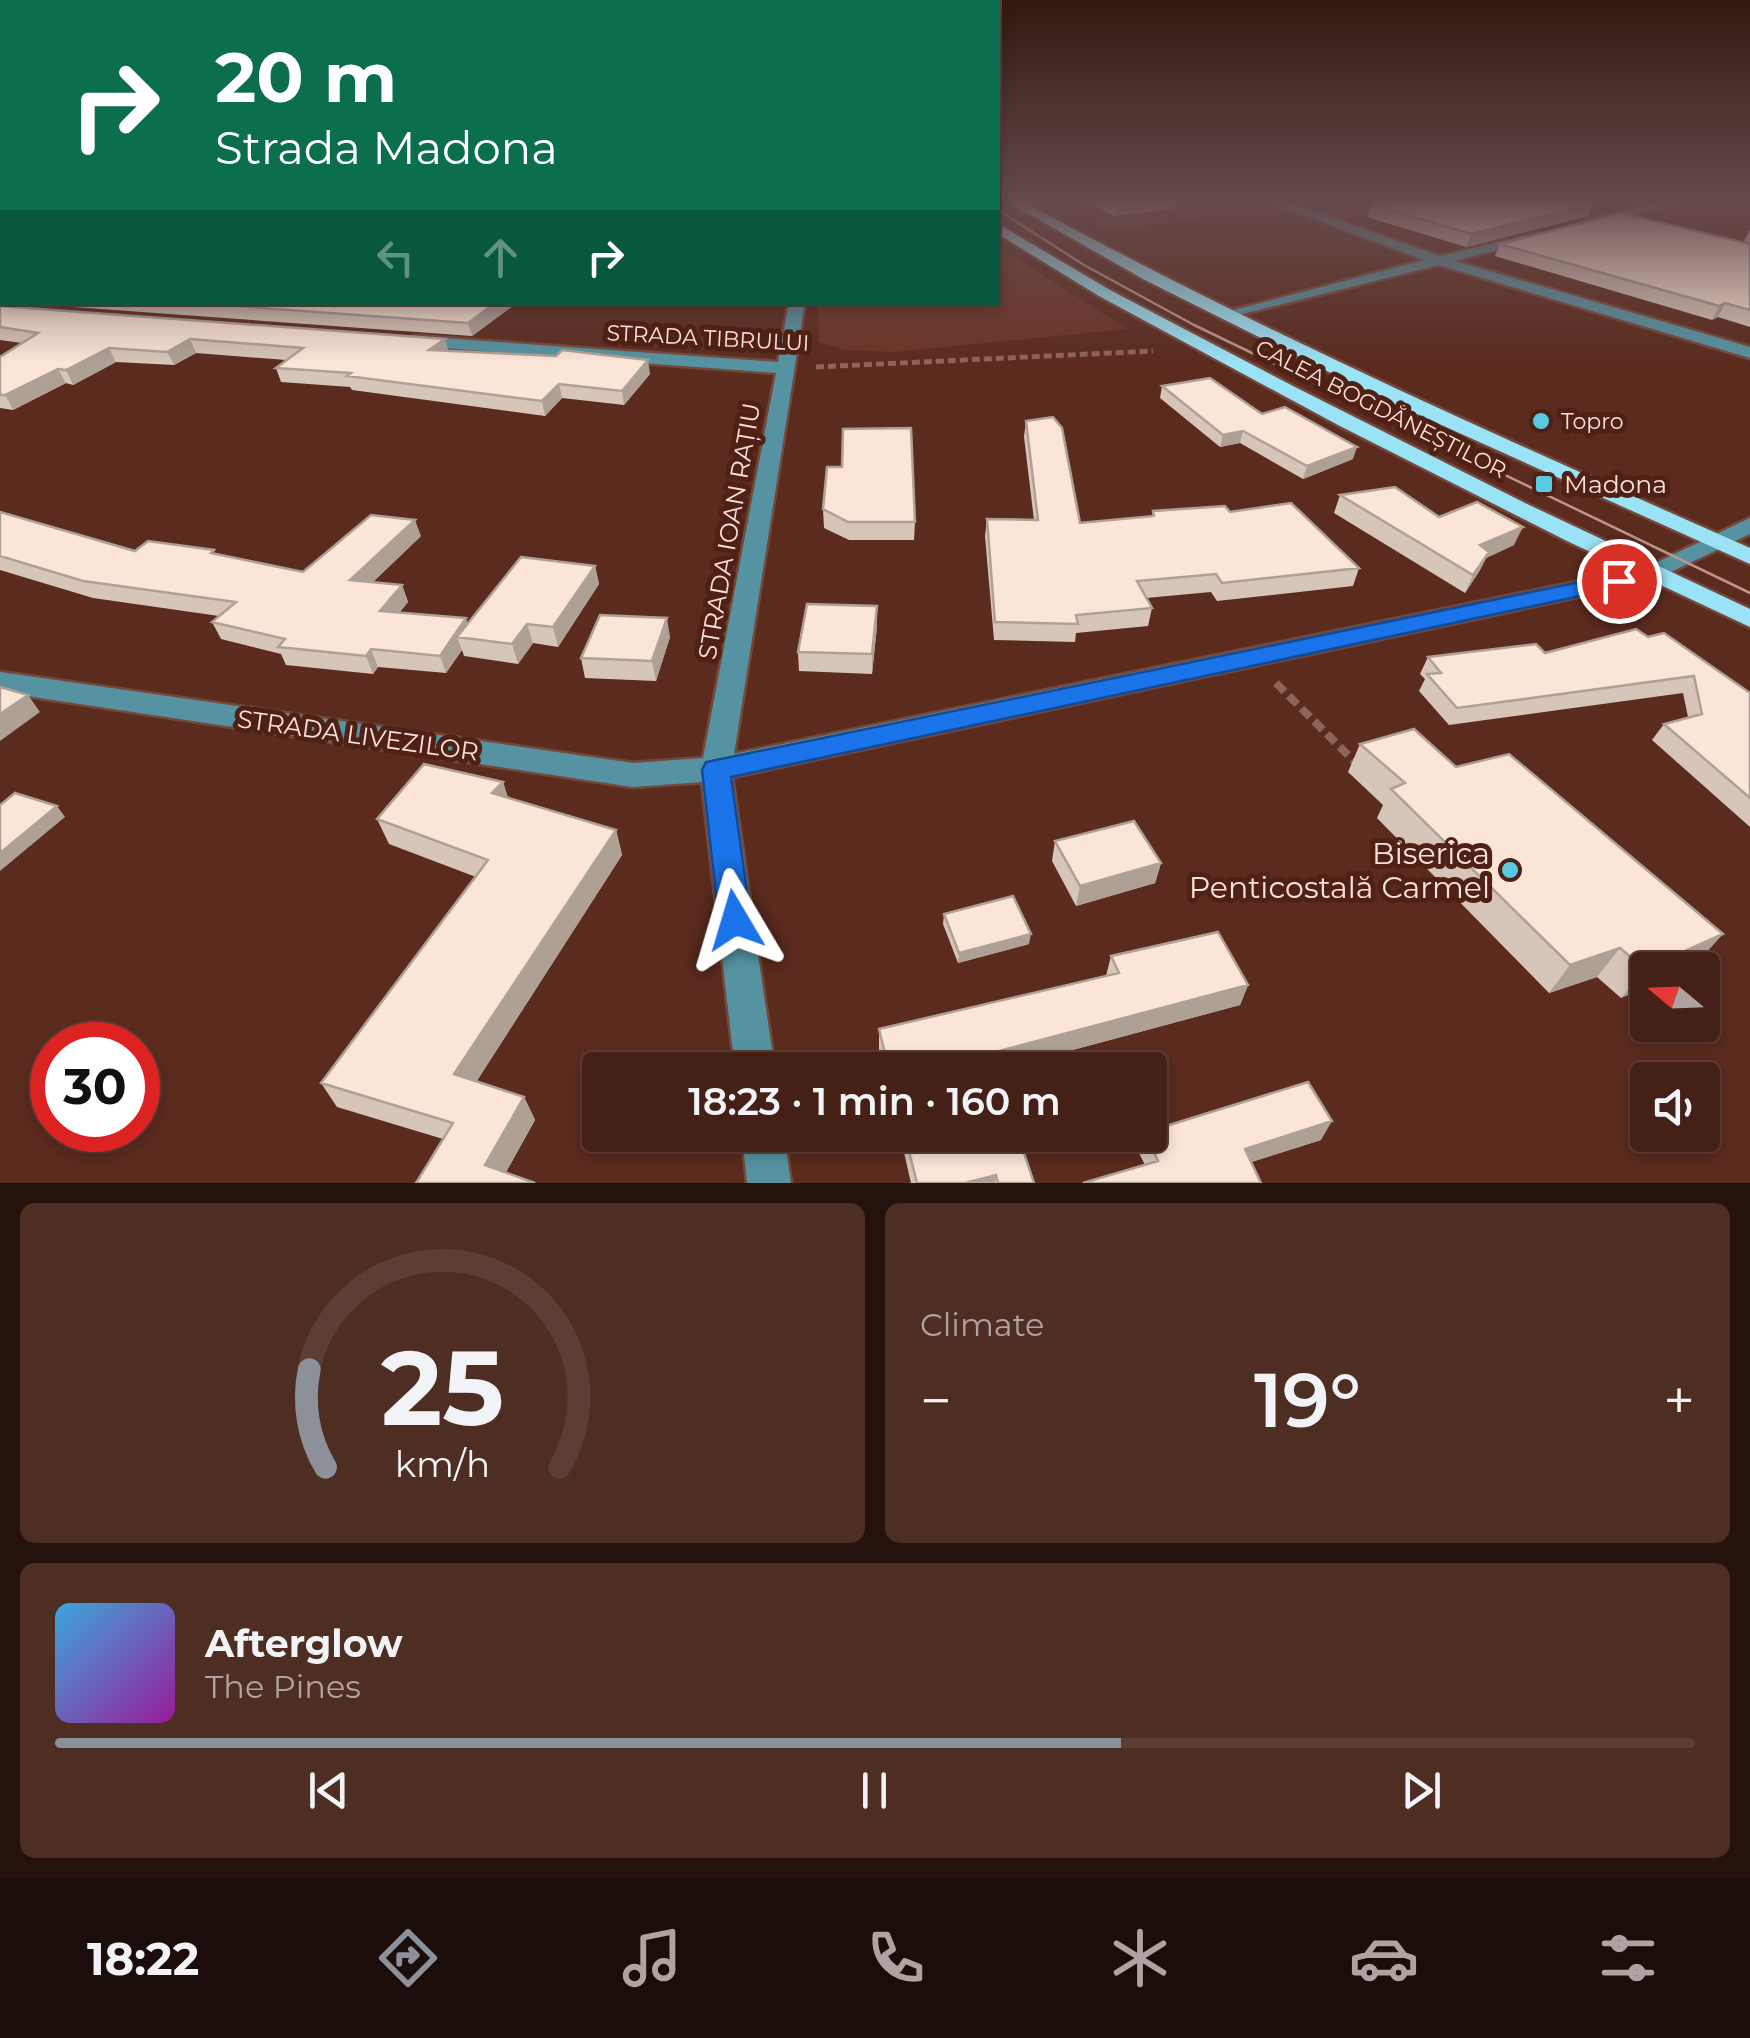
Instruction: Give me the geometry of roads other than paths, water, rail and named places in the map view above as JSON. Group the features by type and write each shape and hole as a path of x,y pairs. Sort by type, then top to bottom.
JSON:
{"main road":[{"name":"CALEA BOGDĂNEȘTILOR","path":"1040,253 1139,312 1652,574 1750,619"},
{"name":"CALEA BOGDĂNEȘTILOR","path":"1107,253 1384,392 1750,557"}],"street":[{"path":"1418,253 1750,353"},
{"path":"1228,316 1469,253"},
{"name":"STRADA IOAN RAȚIU","path":"753,1052 716,770 796,305"},
{"name":"STRADA TIBRULUI","path":"392,340 784,368"},
{"name":"STRADA LIVEZILOR","path":"0,682 632,775 716,770 1652,574 1750,526"},
{"path":"765,1152 769,1183"}],"tram line":[{"path":"1066,253 1194,325 1750,593"}],"place":[{"name":"Topro","path":"1541,421"},
{"name":"Madona","path":"1544,484"},
{"name":"Biserica Penticostală Carmel","path":"1510,870"}]}
